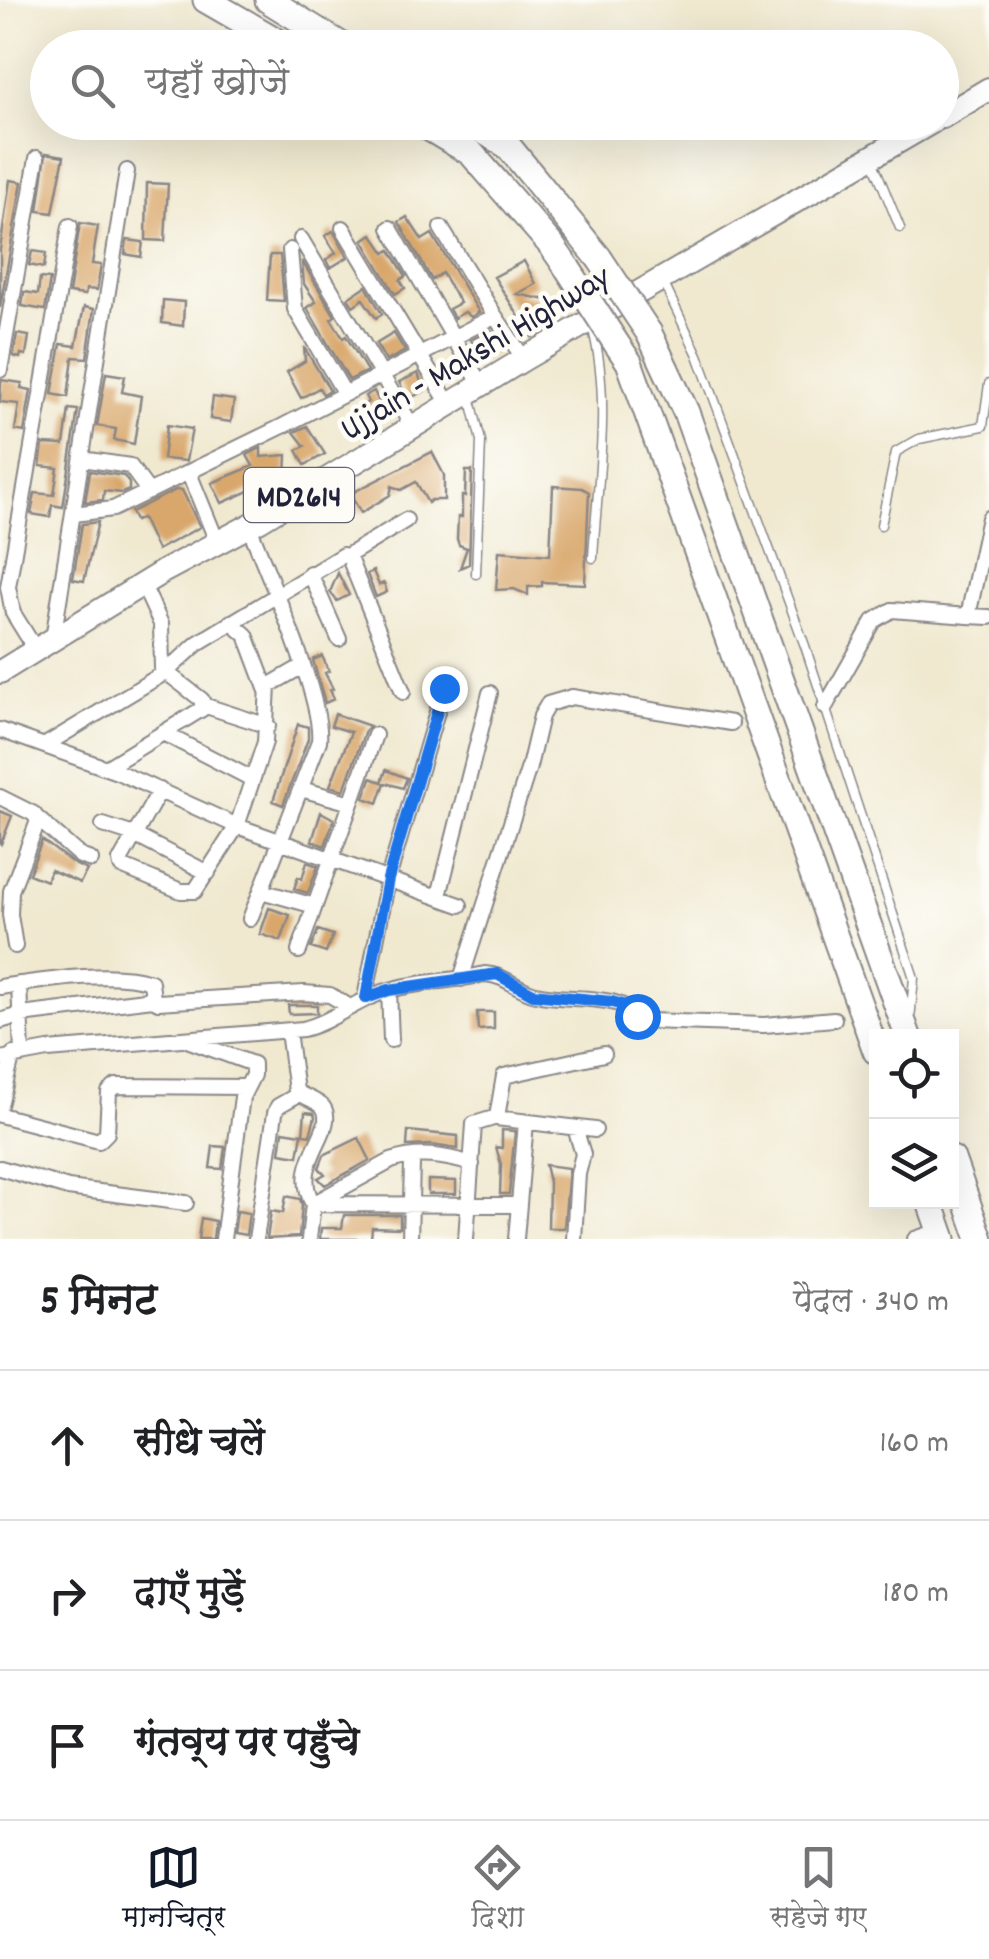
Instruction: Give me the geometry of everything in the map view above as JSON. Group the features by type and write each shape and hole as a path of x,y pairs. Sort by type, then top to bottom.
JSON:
{"highway":[{"path":"206,0 257,30"},
{"path":"268,0 317,30"},
{"path":"450,140 471,152 552,246 568,269 600,340 629,362 869,1030"},
{"path":"498,140 508,146 599,258 649,333 686,412 906,1029"},
{"path":"959,1179 980,1239"},
{"path":"929,1238 930,1209"}],"main road":[{"path":"959,107 989,89"},
{"name":"Ujjain - Makshi Highway","path":"0,672 412,426 468,398 524,359 600,340 662,280 901,140"}],"street":[{"path":"0,370 37,158"},
{"path":"45,645 74,514 127,171"},
{"path":"45,645 13,613 8,586 70,226"},
{"path":"343,228 418,355 468,398"},
{"path":"390,228 455,337 468,398"},
{"path":"441,228 524,359"},
{"path":"345,394 295,309 296,244 383,374 412,426"},
{"path":"74,514 113,509 495,316"},
{"path":"82,459 130,466 149,492"},
{"path":"189,473 218,544"},
{"path":"968,616 989,518"},
{"path":"47,744 166,672 198,643 310,573 347,556 406,520"},
{"path":"250,526 302,666 320,728 301,789 250,920"},
{"path":"347,556 403,692"},
{"path":"310,573 339,640"},
{"path":"143,585 161,624 160,662 203,705"},
{"path":"825,707 874,620 882,614 892,610 989,617"},
{"path":"160,790 120,860 122,870 190,892 199,888 237,826 268,726 267,691 246,636 232,622"},
{"path":"267,691 272,683 302,666"},
{"path":"366,998 388,879 444,688"},
{"path":"439,896 490,693"},
{"path":"461,980 529,767 541,716 548,704 572,696 731,723"},
{"path":"203,705 268,726"},
{"path":"113,770 203,705"},
{"path":"0,730 113,770 237,826 460,905"},
{"path":"163,733 252,779"},
{"path":"299,951 375,735"},
{"path":"301,789 351,803"},
{"path":"0,797 37,818 80,856 91,860"},
{"path":"15,946 11,891 37,818"},
{"path":"103,825 134,835 208,873"},
{"path":"261,891 315,906"},
{"path":"12,1055 288,1031 323,1022 389,990 497,974 533,994 612,1002 629,1007 649,1021 764,1026 834,1019"},
{"path":"0,986 99,978 139,979 150,982 153,999"},
{"path":"0,1105 20,1015 20,984"},
{"path":"389,990 391,1040"},
{"path":"0,1021 20,1015 153,999 158,1002 324,994 350,1007"},
{"path":"288,1031 299,1094"},
{"path":"184,1038 247,1060 254,1070 246,1087 223,1239"},
{"path":"496,1118 502,1078 506,1074 604,1054"},
{"path":"0,1115 99,1142 107,1134 110,1092 116,1086 246,1087"},
{"path":"299,1094 319,1104 325,1114 323,1134 306,1167 307,1191 313,1204 309,1239"},
{"path":"256,1239 275,1113 278,1106 299,1094"},
{"path":"466,1239 475,1122 496,1118 595,1130"},
{"path":"516,1239 526,1122"},
{"path":"574,1239 583,1154 575,1128"},
{"path":"313,1204 404,1156 442,1155 472,1164"},
{"path":"410,1239 412,1163"},
{"path":"0,1168 68,1188 186,1202"},
{"path":"313,1204 519,1205"}],"lane":[{"path":"872,157 900,228"},
{"path":"662,280 698,354 825,707 914,978 909,1029"},
{"path":"593,558 601,414 600,340"},
{"path":"881,525 896,452 919,439 986,426 989,384"},
{"path":"468,398 482,441 476,574"}],"building":[{"path":"46,153 64,156 53,213 38,211"},
{"path":"10,180 22,182 0,308 0,250"},
{"path":"147,183 168,184 165,241 146,240"},
{"path":"407,217 422,240 432,234 479,312 471,317 465,312 454,318 449,309 460,303 442,273 432,280 399,222"},
{"path":"80,223 98,226 92,264 101,265 97,290 86,289 85,295 69,293"},
{"path":"333,231 348,257 330,268 326,260 336,253 325,236"},
{"path":"372,234 385,253 390,250 406,276 400,280 405,288 395,294 363,240"},
{"path":"127,240 143,242 141,257 125,254"},
{"path":"32,251 46,253 44,268 29,265"},
{"path":"270,255 280,255 284,301 267,300"},
{"path":"302,261 335,316 331,319 367,371 349,380 307,308 316,302 304,284"},
{"path":"524,261 536,284 517,294 567,304 533,322 539,333 532,337 494,277"},
{"path":"40,278 50,279 45,310 22,306 24,292 38,294"},
{"path":"366,286 382,314 376,318 363,299 353,306 348,298"},
{"path":"163,300 184,302 183,326 162,323"},
{"path":"84,307 94,309 87,358 73,357 68,397 52,394 61,344 76,346"},
{"path":"491,330 500,343 497,350 482,357 471,340"},
{"path":"394,333 405,351 386,361 376,344"},
{"path":"17,334 29,336 26,355 21,354 20,358 13,356"},
{"path":"304,347 330,390 323,394 319,388 301,398 287,372 305,361"},
{"path":"106,373 125,376 122,392 141,396 134,444 114,440 116,429 97,426"},
{"path":"418,373 424,391 408,399 399,382"},
{"path":"1,380 22,383 21,388 31,390 24,432 15,430 19,404 0,402"},
{"path":"374,391 393,415 388,411 358,429 349,414 368,402 365,396"},
{"path":"213,397 234,400 231,422 210,419"},
{"path":"69,409 78,410 63,507 52,505 50,517 31,514 35,493 54,495 58,468 40,466 43,444 64,445"},
{"path":"167,425 192,429 186,461 163,459"},
{"path":"307,426 325,454 305,465 297,450 305,446 294,432"},
{"path":"261,448 261,457 287,455 286,478 264,490 265,484 222,503 212,483 253,466 247,455"},
{"path":"432,452 444,475 444,500 428,503 416,482 401,490 392,486 390,495 361,513 350,494"},
{"path":"90,471 124,476 129,490 104,491 103,500 85,502"},
{"path":"466,471 472,471 469,564 460,568 467,548 459,545 457,539"},
{"path":"553,486 589,492 585,584 542,582 542,586 528,587 528,595 514,589 496,590 499,551 550,555"},
{"path":"182,490 200,527 157,550 142,518 135,521 131,512"},
{"path":"98,522 84,581 73,579 82,524"},
{"path":"373,571 387,592 376,597 367,574"},
{"path":"338,573 349,595 337,601 330,592"},
{"path":"322,656 334,699 325,703 313,660"},
{"path":"335,714 370,726 344,790 330,786 351,732 331,726"},
{"path":"298,724 308,727 308,739 283,805 273,801"},
{"path":"386,770 407,778 403,788 382,782"},
{"path":"371,778 385,783 378,803 364,798"},
{"path":"0,811 12,816 1,844 0,843"},
{"path":"321,812 334,819 325,846 312,841"},
{"path":"42,840 87,870 80,883 51,870 46,881 29,874"},
{"path":"307,862 318,866 308,893 294,889"},
{"path":"269,908 290,915 281,941 260,934"},
{"path":"318,930 333,935 326,953 311,948"},
{"path":"288,1005 317,1005 317,1013 289,1014"},
{"path":"477,1012 494,1012 494,1029 478,1030"},
{"path":"305,1112 314,1113 315,1117 310,1135 303,1134"},
{"path":"502,1130 515,1131 509,1194 500,1194 501,1164 496,1147 502,1148"},
{"path":"283,1131 302,1134 298,1156 280,1153"},
{"path":"408,1131 458,1136 458,1149 407,1146"},
{"path":"359,1138 370,1160 325,1185 318,1178 325,1174 319,1168 324,1155"},
{"path":"213,1146 225,1147 222,1169 210,1168"},
{"path":"545,1165 569,1168 564,1228 548,1228 549,1182"},
{"path":"428,1180 456,1181 456,1194 428,1194"},
{"path":"286,1196 300,1199 302,1205 299,1237 267,1239 271,1211 283,1213"},
{"path":"237,1211 249,1213 246,1235 234,1233"},
{"path":"344,1215 400,1215 400,1228 372,1227 371,1239 320,1239 321,1228 342,1228"},
{"path":"201,1218 215,1221 213,1239 198,1239"}],"route":[{"path":"444,688 388,879 366,998 389,990 497,974 533,994 612,1002 629,1007 637,1016"}]}
